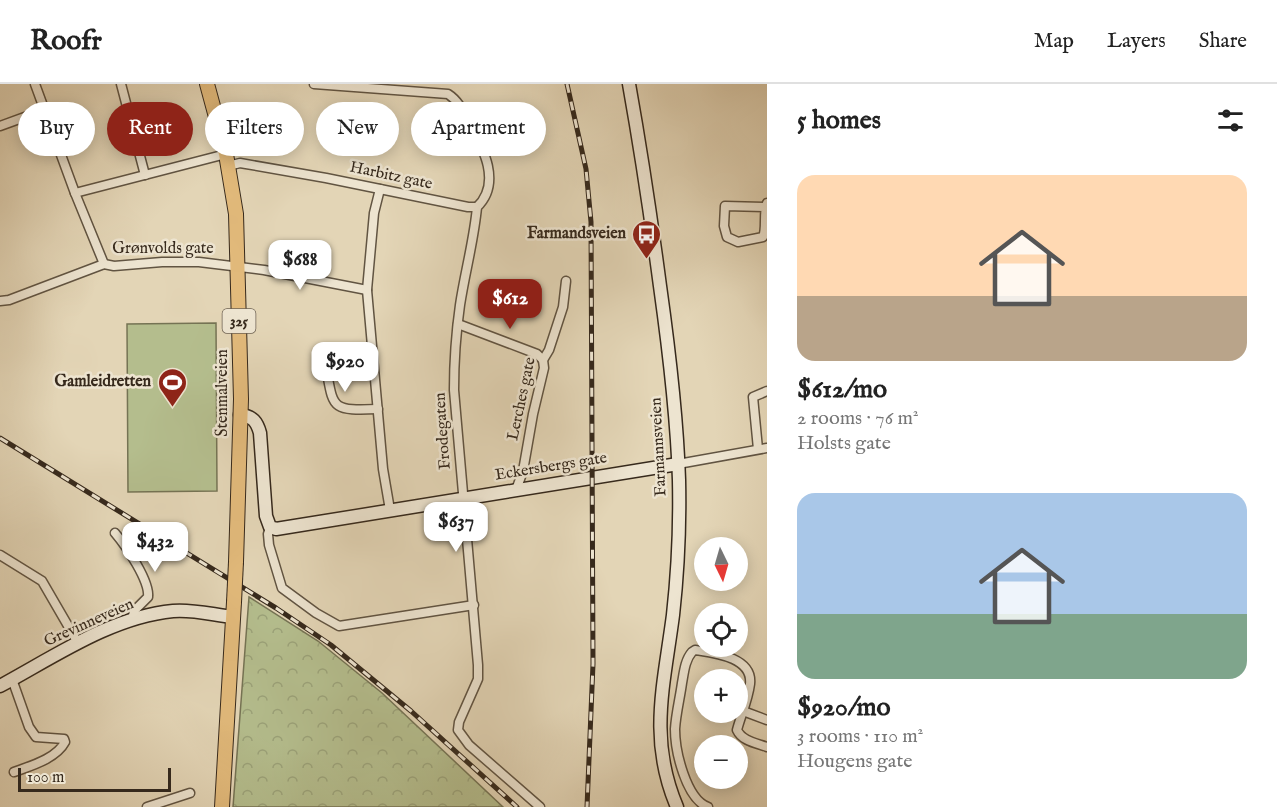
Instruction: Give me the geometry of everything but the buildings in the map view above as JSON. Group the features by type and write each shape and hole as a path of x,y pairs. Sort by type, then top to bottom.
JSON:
{"main road":[{"name":"Stenmalveien","path":"207,84 227,160 236,214 240,415 233,616"},
{"name":"Farmannsveien","path":"629,84 649,200 670,356 678,464 679,534 676,582 659,731 660,747 668,781 677,807"},
{"path":"240,415 253,419 258,424 266,516 270,527"},
{"name":"Eckersbergs gate","path":"270,527 282,530 516,489 678,464"},
{"name":"Grevinneveien","path":"0,686 78,643 132,620 176,611 233,616"},
{"name":"325","path":"222,807 233,616"}],"street":[{"path":"35,84 41,102"},
{"path":"122,84 146,175"},
{"name":"Frodegaten","path":"314,84 448,94 454,98 477,137 489,164 487,189 477,207 458,324 454,390 474,605 478,679 459,722 458,730 469,745 540,807"},
{"path":"0,126 18,119"},
{"path":"61,156 104,264"},
{"name":"Harbitz gate","path":"75,193 146,175 227,160 440,202 477,207"},
{"path":"380,189 374,213 367,290 383,469 390,510"},
{"path":"766,205 766,232 763,237 738,242 727,237 724,226 726,206 766,205"},
{"name":"Grønvolds gate","path":"0,301 9,300 104,264 114,266 162,262 199,262 238,267 367,290"},
{"name":"Lerches gate","path":"516,489 523,471 544,368 543,360 549,350 563,308 566,281"},
{"path":"458,324 537,354 543,360"},
{"path":"325,362 332,398 336,404 345,410 378,410"},
{"path":"678,464 763,448 753,397 767,391"},
{"path":"270,527 269,545 282,588 339,626 474,605"},
{"path":"115,533 148,588 148,597 134,611 132,620"},
{"path":"0,555 42,581 78,643"},
{"path":"708,807 698,802 687,782 679,759 676,738 680,693 686,664 695,650 723,655 738,662 746,669"},
{"path":"748,671 750,684 748,692"},
{"path":"12,679 29,727 36,737 59,738 64,739 65,742 53,754 14,772"},
{"path":"748,713 767,720"},
{"path":"739,723 737,730 745,740 767,747"},
{"path":"147,807 190,793"}],"green space":[{"name":"Gamleidretten","path":"216,323 217,491 128,492 127,324"},
{"path":"249,597 318,641 382,693 503,807 233,807"}],"railway":[{"path":"567,84 586,169 591,222 593,664 587,807"},
{"path":"0,438 276,608 331,645 411,711 517,807"}],"place":[{"name":"Farmandsveien","path":"647,260"},
{"name":"Gamleidretten","path":"172,408"}]}
